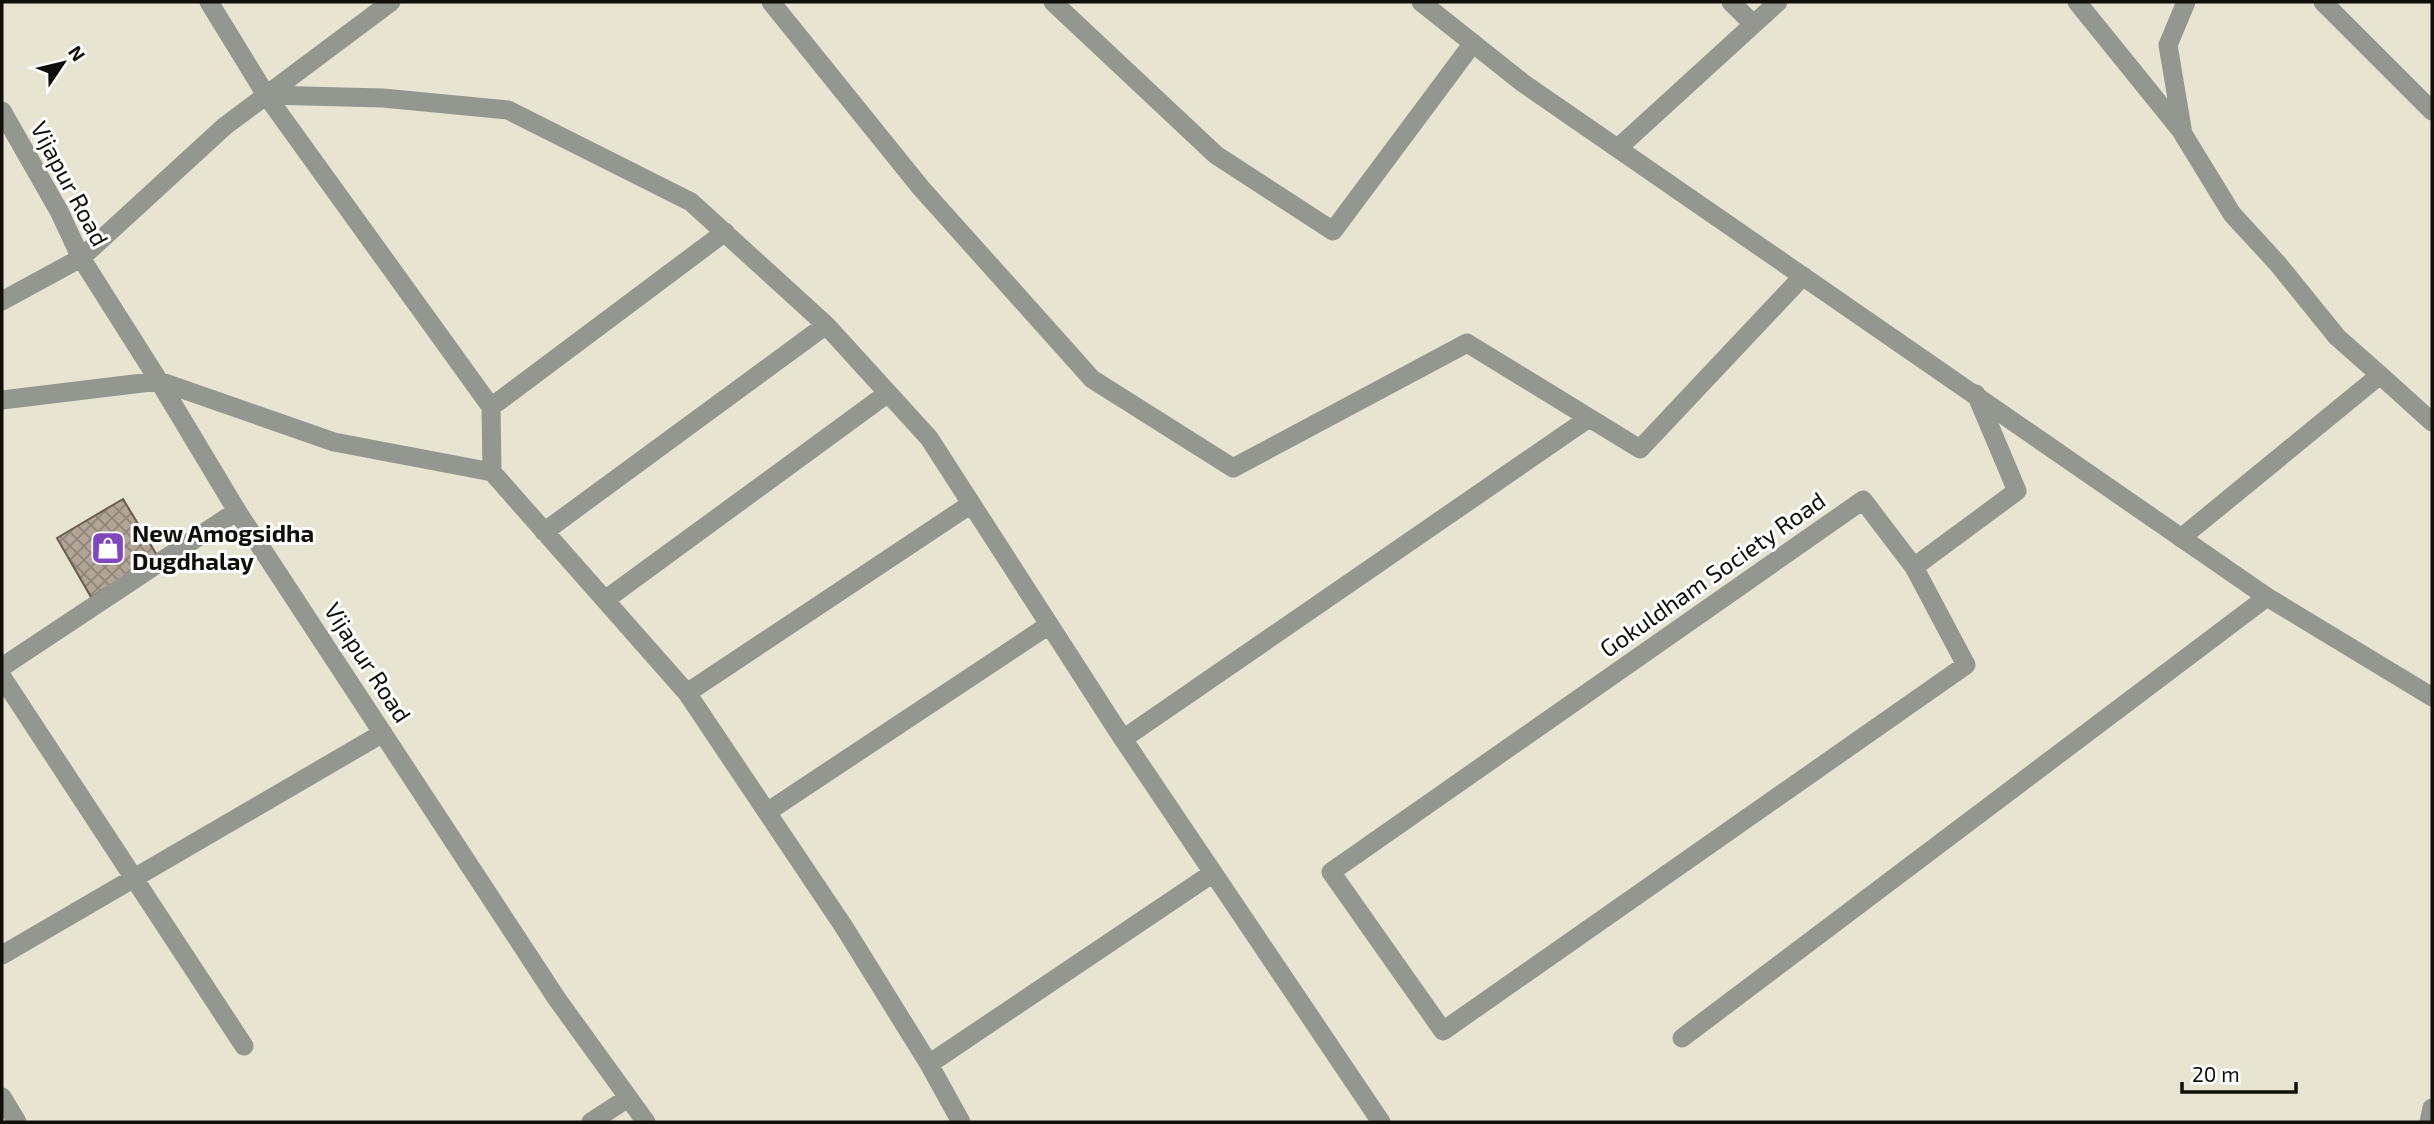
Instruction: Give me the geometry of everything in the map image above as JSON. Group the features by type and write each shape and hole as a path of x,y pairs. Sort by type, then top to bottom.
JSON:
{"street":[{"path":"209,2 266,95 491,407 492,472"},
{"path":"2,301 81,258 225,126 391,2"},
{"path":"771,2 921,188 1092,379 1233,468 1467,343 1640,449 1803,276"},
{"path":"1053,2 1216,155 1333,231 1473,43"},
{"path":"1421,2 1523,83 2181,538 2267,597 2432,697"},
{"path":"1731,2 1753,24"},
{"path":"1618,148 1778,2"},
{"path":"2077,2 2183,134 2232,214 2278,264 2337,337 2432,422"},
{"path":"2183,134 2168,46 2186,2"},
{"path":"2323,2 2432,111"},
{"path":"266,95 383,98 508,110 691,202 826,325 929,438 1122,739 1381,1122"},
{"name":"Vijapur Road","path":"2,111 59,211 81,258 159,380 237,511 557,999 646,1122"},
{"path":"491,407 725,232"},
{"path":"544,532 826,325"},
{"path":"2181,538 2380,375"},
{"path":"2,400 159,380 334,442 492,472 687,693 844,927 929,1064 961,1122"},
{"path":"605,600 888,393"},
{"path":"1914,568 2018,491 1976,394"},
{"path":"1122,739 1589,418"},
{"name":"Gokuldham Society Road","path":"1863,500 1914,568 1966,665 1443,1031 1331,872 1863,500"},
{"path":"687,693 971,504"},
{"path":"2,667 237,511"},
{"path":"1682,1038 2267,597"},
{"path":"767,812 1049,625"},
{"path":"2,677 244,1046"},
{"path":"2,955 383,733"},
{"path":"929,1064 1213,873"},
{"path":"2,1097 17,1122"},
{"path":"591,1122 628,1098"},
{"path":"2430,1122 2432,1108"}],"building":[{"name":"New Amogsidha Dugdhalay","path":"123,499 158,557 91,597 57,538"}],"place":[{"name":"New Amogsidha Dugdhalay","path":"108,548"}]}
